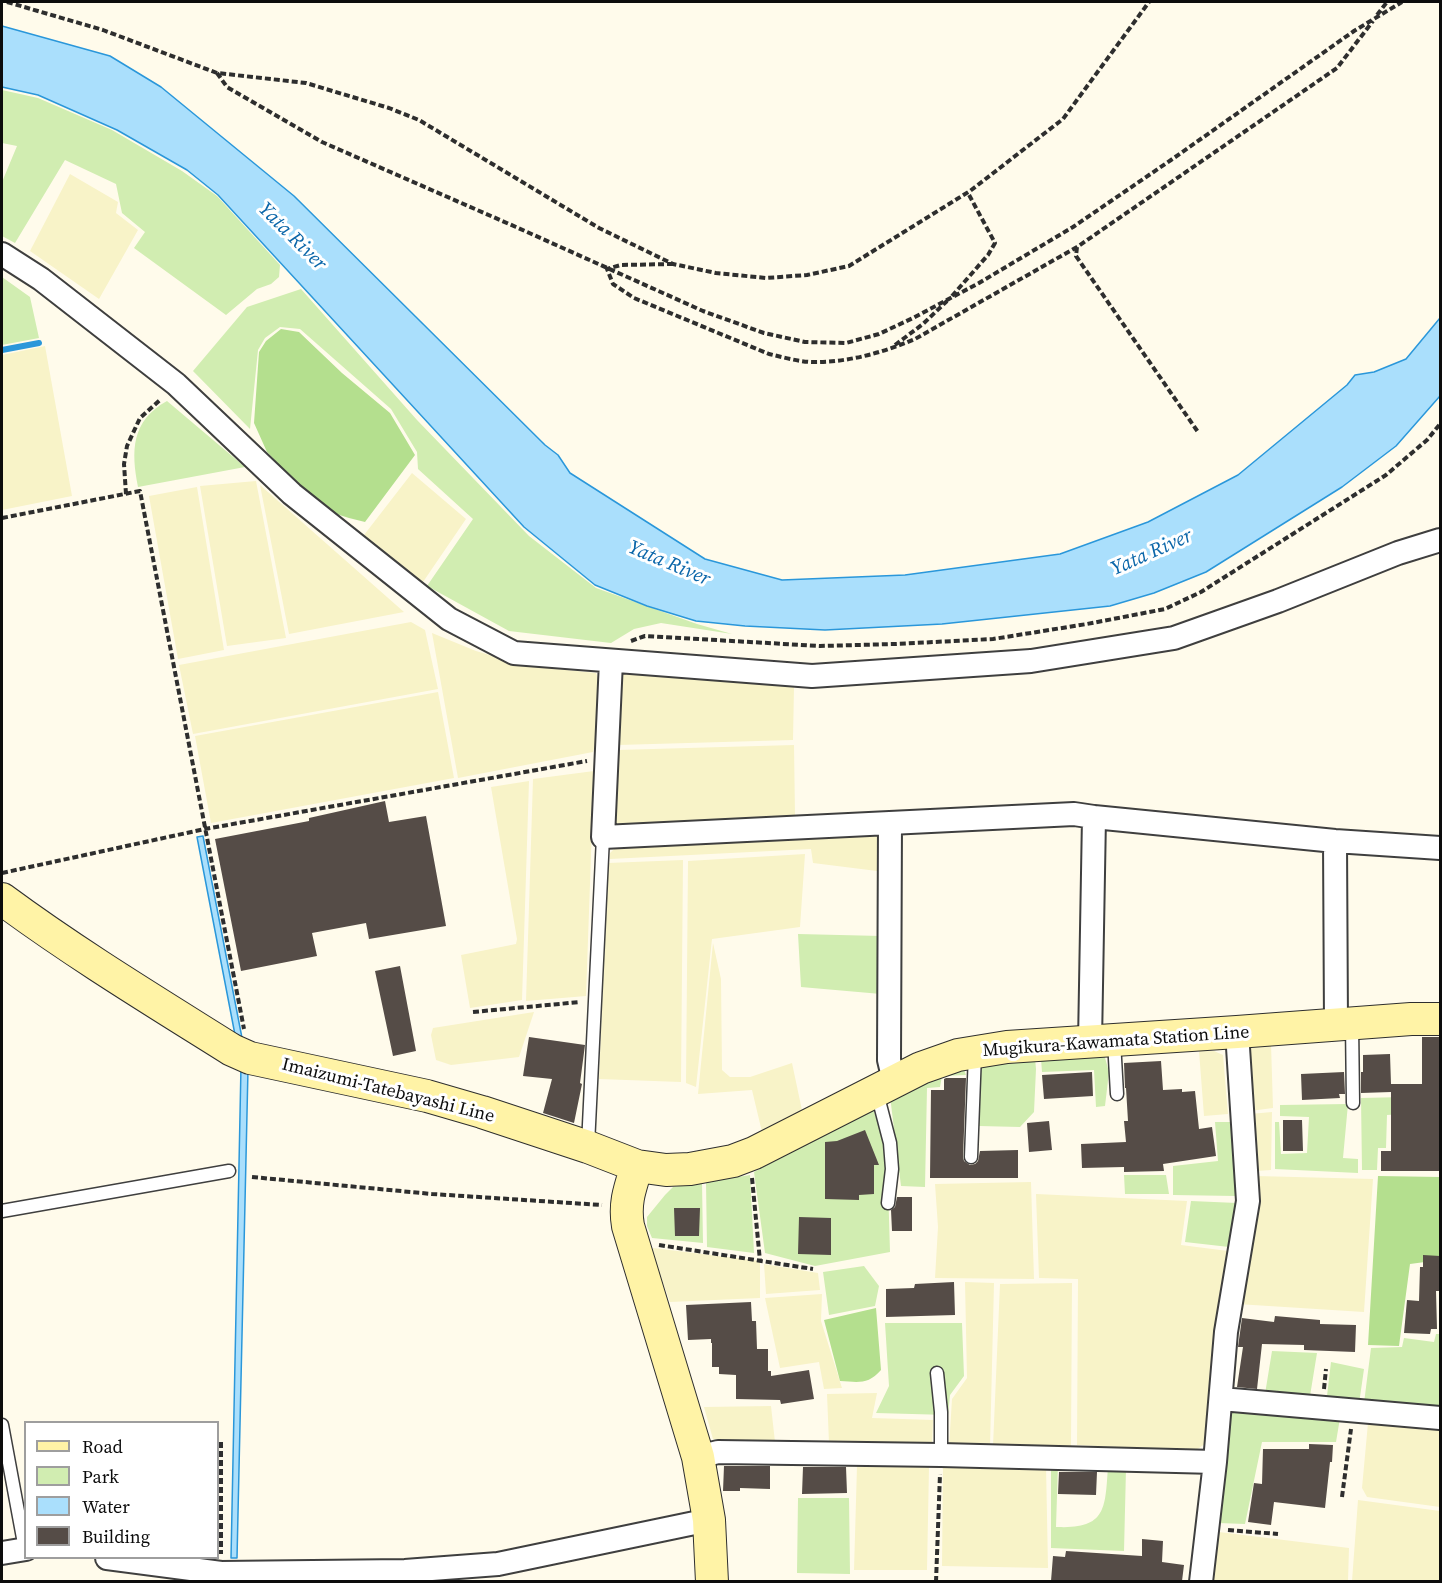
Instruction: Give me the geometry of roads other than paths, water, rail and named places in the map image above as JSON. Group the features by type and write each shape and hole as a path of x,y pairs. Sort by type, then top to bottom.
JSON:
{"main road":[{"name":"Imaizumi-Tatebayashi Line","path":"2,899 118,978 232,1050 250,1058 428,1096 588,1147 637,1166"},
{"name":"Mugikura-Kawamata Station Line","path":"637,1166 666,1170 690,1169 732,1161 754,1153 921,1068 958,1055 1007,1047 1411,1019 1440,1019"},
{"path":"637,1166 627,1199 628,1226 698,1457 710,1520 712,1581"}],"street":[{"path":"2,254 40,279 176,384 292,494 449,619 514,653 812,676 1031,661 1174,638 1278,601 1398,553 1440,540"},
{"path":"611,661 603,837 1074,814 1335,841 1440,848"},
{"path":"1094,817 1102,1041"},
{"path":"885,1085 889,1060 890,823"},
{"path":"1335,841 1344,1024"},
{"path":"1201,1581 1215,1462 1226,1332 1248,1201 1237,1032"},
{"path":"1221,1399 1440,1418"},
{"path":"698,1457 718,1452 1215,1462"},
{"path":"121,1559 221,1573 405,1571 498,1563 710,1520"},
{"path":"2,1553 24,1549"}],"lane":[{"path":"588,1147 603,837"},
{"path":"1344,1024 1353,1103"},
{"path":"1102,1041 1117,1094"},
{"path":"971,1157 975,1052"},
{"path":"885,1085 892,1169 888,1203"},
{"path":"2,1211 229,1171"},
{"path":"937,1373 941,1412 941,1455"},
{"path":"2,1425 24,1544"}],"water":[{"name":"Yata River","path":"2,26 110,56 161,87 294,196 545,445 558,455 570,473 705,559 782,580 905,575 1060,554 1148,522 1238,475 1347,385 1355,375 1374,372 1406,359 1440,318 1440,396 1396,446 1342,487 1206,572 1154,593 1110,606 942,624 825,630 696,621 647,606 595,585 524,527 218,195 187,170 117,130 38,95 2,87"},
{"path":"203,836 248,1069 237,1558 231,1558 241,1066 197,837"}],"waterway":[{"path":"2,350 39,343"}]}
